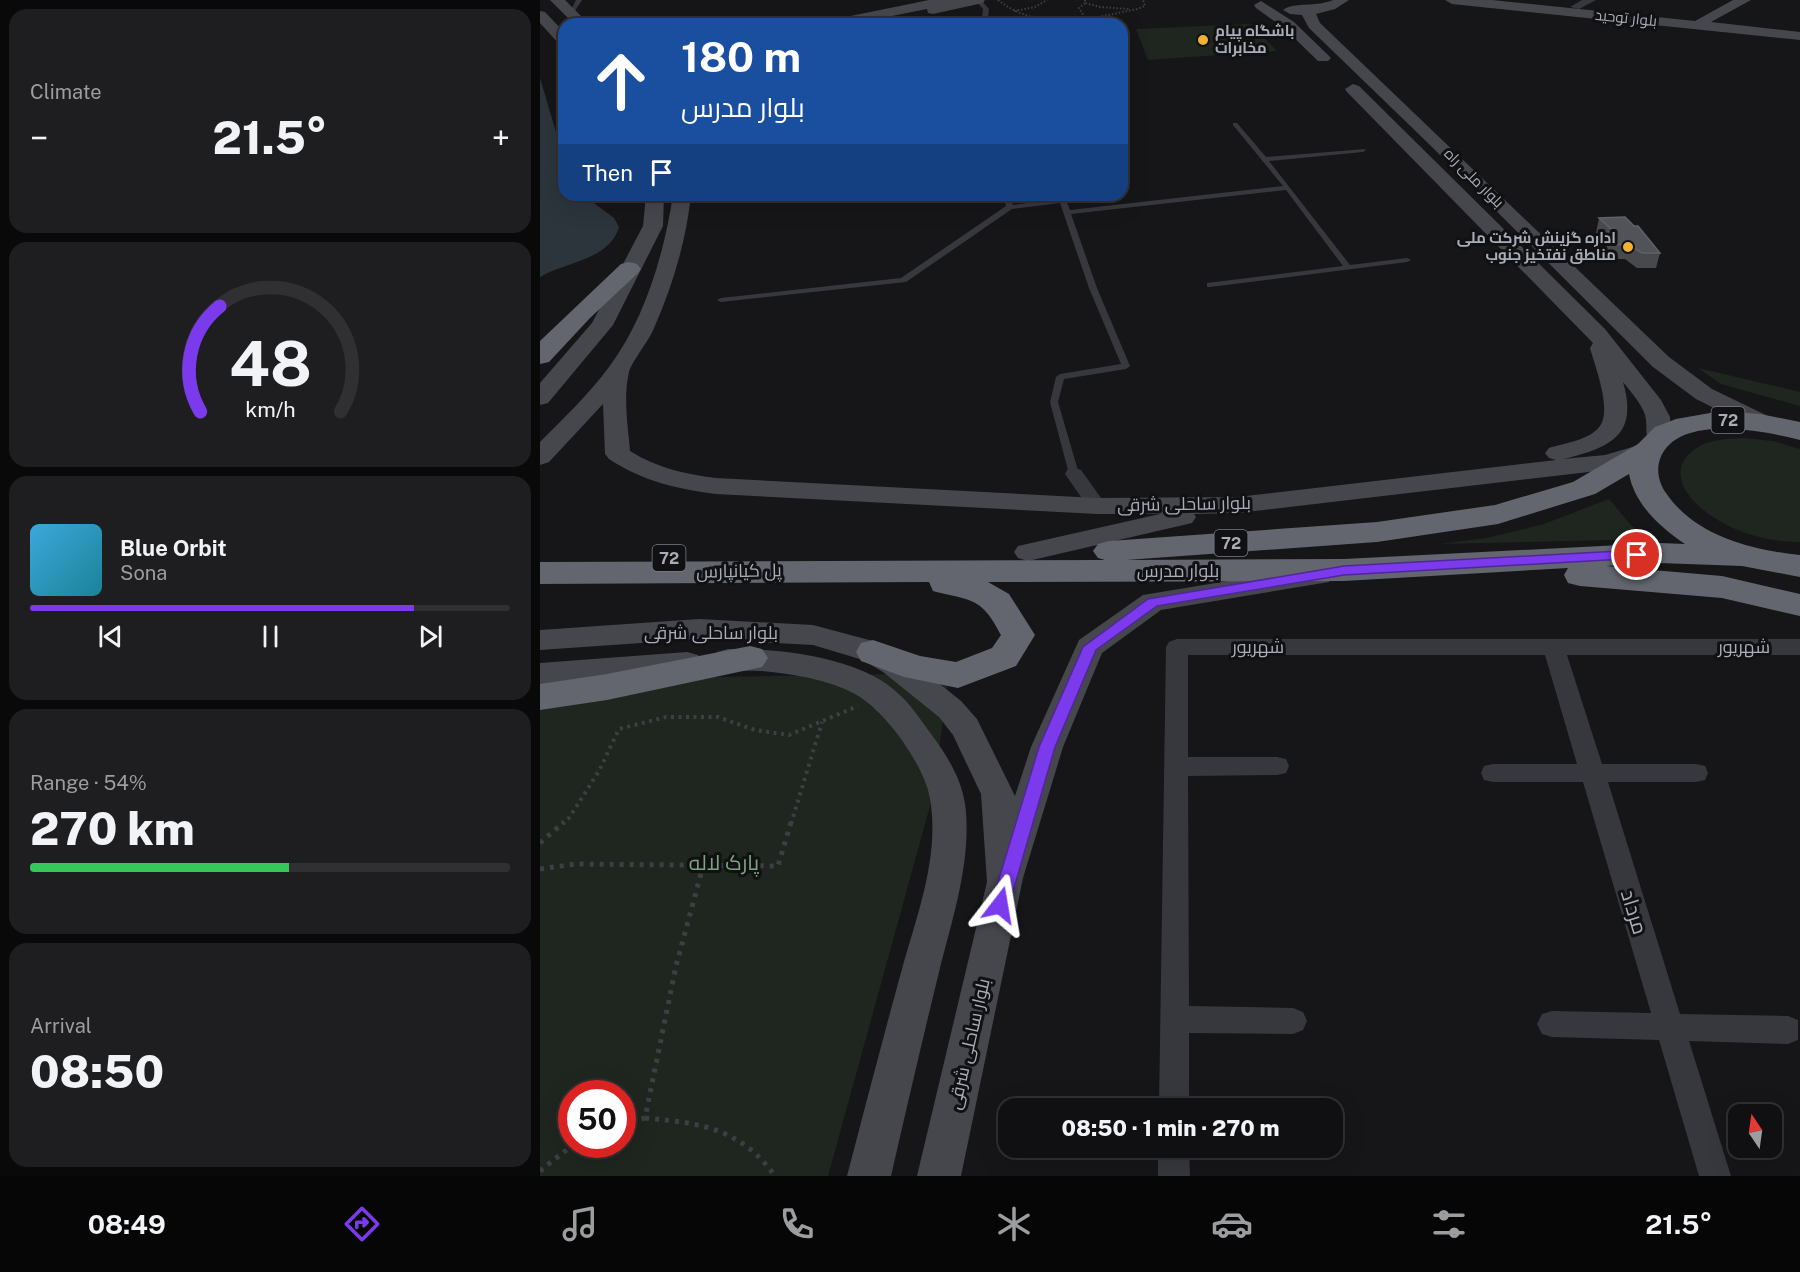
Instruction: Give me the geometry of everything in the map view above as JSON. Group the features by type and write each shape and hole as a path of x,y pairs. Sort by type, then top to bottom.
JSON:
{"highway":[{"path":"540,356 581,313 629,270"},
{"name":"72","path":"1792,568 1742,556 1708,542 1689,531 1659,506 1646,486 1643,467 1653,444 1678,428 1703,422 1732,420 1763,423 1800,431"},
{"name":"بلوار مدرس","path":"796,563 1028,552 1126,550 1377,532 1498,514 1584,488 1653,444"},
{"name":"بلوار مدرس","path":"796,563 876,571 1344,570 1659,553 1742,556"},
{"name":"72","path":"540,559 796,563"},
{"name":"پل کیانپارس","path":"540,573 796,563"},
{"path":"1344,570 1590,575 1722,587 1800,605"},
{"path":"873,652 916,668 958,675 1004,657 1018,635 1005,609 985,591 876,571"},
{"path":"540,697 607,687 750,658"}],"main road":[{"path":"557,0 576,18"},
{"path":"861,18 950,0"},
{"path":"890,18 978,0"},
{"name":"بلوار توحید","path":"1452,0 1800,29"},
{"name":"بلوار توحید","path":"1505,0 1702,22 1800,36"},
{"path":"1702,22 1744,0"},
{"path":"1256,3 1275,9 1307,10 1333,6 1345,1"},
{"name":"بلوار ملی راه","path":"1256,3 1289,25 1597,334 1648,400 1658,417 1653,444"},
{"name":"بلوار ملی راه","path":"1307,10 1314,25 1435,140 1661,362 1704,394 1763,423"},
{"path":"540,15 558,34"},
{"path":"1408,142 1435,140"},
{"path":"540,398 602,325 653,226 655,201"},
{"path":"540,457 618,371 648,318 679,224 681,201"},
{"path":"1457,479 1498,466 1587,447 1602,440 1613,430 1618,412 1597,334"},
{"name":"بلوار ساحلی شرقی","path":"618,371 615,409 618,454 639,469 670,480 716,486 1097,506 1238,505 1606,462 1653,444"},
{"path":"1028,552 1238,505"},
{"path":"1005,882 1047,747 1090,647 1153,602 1344,570"},
{"name":"بلوار ساحلی شرقی","path":"540,640 710,630 813,635 873,652 894,664 950,709 966,728 998,794 1005,882 939,1176"},
{"name":"بلوار ساحلی شرقی","path":"540,674 750,658 780,661 822,671 865,686 881,696 899,716 943,777 949,823 942,888 869,1176"}],"street":[{"path":"1575,7 1591,0"},
{"path":"1074,474 1097,506"},
{"name":"شهریور","path":"1174,1098 1177,647 1800,647"},
{"name":"مرداد","path":"1554,647 1715,1176"},
{"path":"1176,767 1277,766"},
{"path":"1493,773 1696,773"},
{"path":"1175,1019 1293,1021"},
{"path":"1551,1024 1788,1030"},
{"path":"1174,1158 1174,1176"}],"lane":[{"path":"571,13 579,0"},
{"path":"978,0 986,9 985,18"},
{"path":"1235,124 1288,188 1348,267"},
{"path":"1265,159 1363,150"},
{"path":"1067,212 1288,188"},
{"path":"1008,201 1010,207"},
{"path":"721,300 903,280 1010,207 1045,201"},
{"path":"1063,201 1093,288 1126,366 1060,377 1054,402 1074,474"},
{"path":"1210,285 1407,260"}],"path":[{"path":"998,0 1014,11 1036,18"},
{"path":"1014,11 1035,7 1047,0"},
{"path":"1137,9 1100,7 1085,1 1079,8 1085,18 1137,9 1145,6 1143,0"},
{"path":"540,843 569,818 599,771 619,729 666,717 718,717 755,730 789,735 881,696"},
{"path":"540,869 575,864 778,866 822,722"},
{"path":"645,1118 676,966 703,866"},
{"path":"636,1120 645,1118 689,1121 734,1134 766,1162 775,1176"},
{"path":"540,1171 558,1157"}],"green space":[{"name":"باشگاه پیام مخابرات","path":"1250,24 1277,51 1148,60 1136,29"},
{"path":"1698,368 1800,392 1800,406 1721,384"},
{"path":"1743,438 1773,441 1800,449 1800,542 1761,538 1742,532 1714,518 1686,491 1681,470 1685,459 1695,449 1712,441"},
{"path":"1609,499 1631,525 1650,539 1439,544 1487,538 1544,524"},
{"name":"پارک لاله","path":"949,673 933,795 828,1176 540,1176 540,680"}],"shaded area":[{"path":"540,78 558,139 558,201 591,201 614,218 619,227 614,238 597,253 540,277"}],"building":[{"path":"1625,217 1634,226 1638,226 1660,253 1642,253 1629,245 1598,244 1598,235 1613,231 1599,218"}],"place":[{"name":"باشگاه پیام مخابرات","path":"1203,40"},
{"name":"اداره گزینش شرکت ملی مناطق نفتخیز جنوب","path":"1628,247"}],"route":[{"path":"1000,905 1047,747 1090,647 1153,602 1344,570 1637,555"}]}
